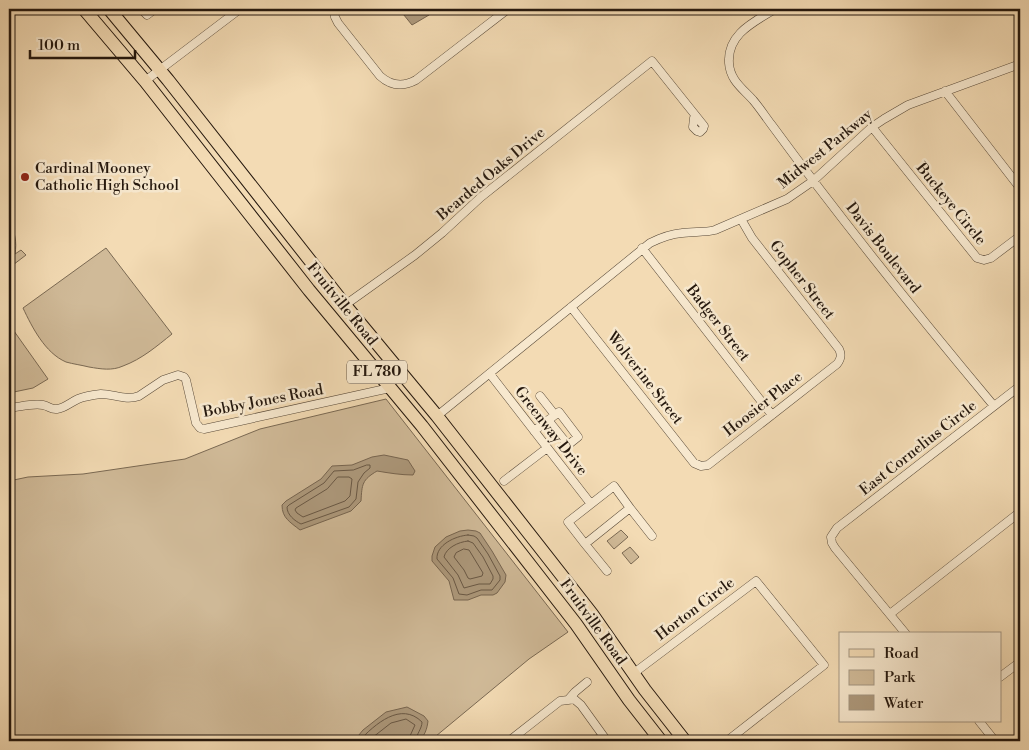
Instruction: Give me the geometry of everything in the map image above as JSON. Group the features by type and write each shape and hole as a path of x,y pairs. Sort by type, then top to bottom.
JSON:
{"main road":[{"name":"Fruitville Road","path":"84,9 145,80 309,290 428,434 576,624 661,741"},
{"name":"Fruitville Road","path":"109,9 168,80 345,305 437,416 592,614 685,741"},
{"path":"401,402 437,416"}],"street":[{"path":"141,9 147,15 155,9"},
{"path":"145,80 240,9"},
{"path":"334,9 338,23 380,76 398,85 416,80 508,9"},
{"name":"Davis Boulevard","path":"774,9 744,28 734,40 730,50 729,65 731,74 895,286 994,406"},
{"name":"Bearded Oaks Drive","path":"345,305 434,239 481,197 652,61 696,116"},
{"name":"Midwest Parkway","path":"437,416 650,243 671,234 715,230 787,199 813,181 872,127 902,108 1020,64"},
{"path":"154,92 168,80"},
{"path":"945,91 1020,188"},
{"name":"Buckeye Circle","path":"872,127 977,258 984,260 990,258 1020,236"},
{"name":"Gopher Street","path":"741,219 752,238 838,349 841,358"},
{"name":"Badger Street","path":"642,248 772,415"},
{"name":"Wolverine Street","path":"571,307 694,463 698,465"},
{"name":"Hoosier Place","path":"698,465 704,466 708,464 837,364 841,358"},
{"name":"Greenway Drive","path":"490,374 591,504"},
{"name":"Bobby Jones Road","path":"9,408 45,405 50,409 57,409 80,398 92,395 108,394 135,398 163,380 178,375 186,380 196,423 204,429 390,388"},
{"name":"East Cornelius Circle","path":"832,535 877,497 1020,386"},
{"path":"534,431 552,417 540,396"},
{"path":"504,482 547,448"},
{"path":"607,571 568,522 614,486 652,536"},
{"path":"585,544 630,508"},
{"path":"890,614 1020,512"},
{"path":"828,526 835,548 904,632"},
{"name":"Horton Circle","path":"634,673 756,580 824,665 727,741"},
{"path":"1002,676 1020,662"},
{"path":"568,700 574,692 587,682"},
{"path":"509,741 560,701 574,699 581,705 605,738 594,741"},
{"path":"980,722 995,741"}],"green space":[{"path":"9,221 15,237 15,254 21,250 26,255 9,268 10,243"},
{"path":"106,248 172,334 137,360 119,368 111,369 66,362 58,358 40,339 23,308"},
{"path":"9,324 48,379 33,388 9,393"},
{"path":"386,399 568,632 529,659 430,741 9,741 9,481 28,477 83,474 185,459 260,429"},
{"path":"621,530 628,537 614,549 607,541"},
{"path":"630,547 639,557 631,564 622,553"}],"water":[{"path":"399,9 436,9 412,25"},
{"path":"384,455 408,460 415,471 413,475 377,471 368,477 364,483 361,501 351,511 300,530 285,517 282,505 321,479 332,466 352,465 372,457"},
{"path":"468,530 480,533 506,575 505,582 497,593 493,595 481,595 468,600 454,600 449,581 432,561 432,556 435,547 446,537"},
{"path":"407,707 424,716 428,721 425,732 418,741 354,741 363,730 386,712"}],"place":[{"name":"Cardinal Mooney Catholic High School","path":"25,177"}]}
